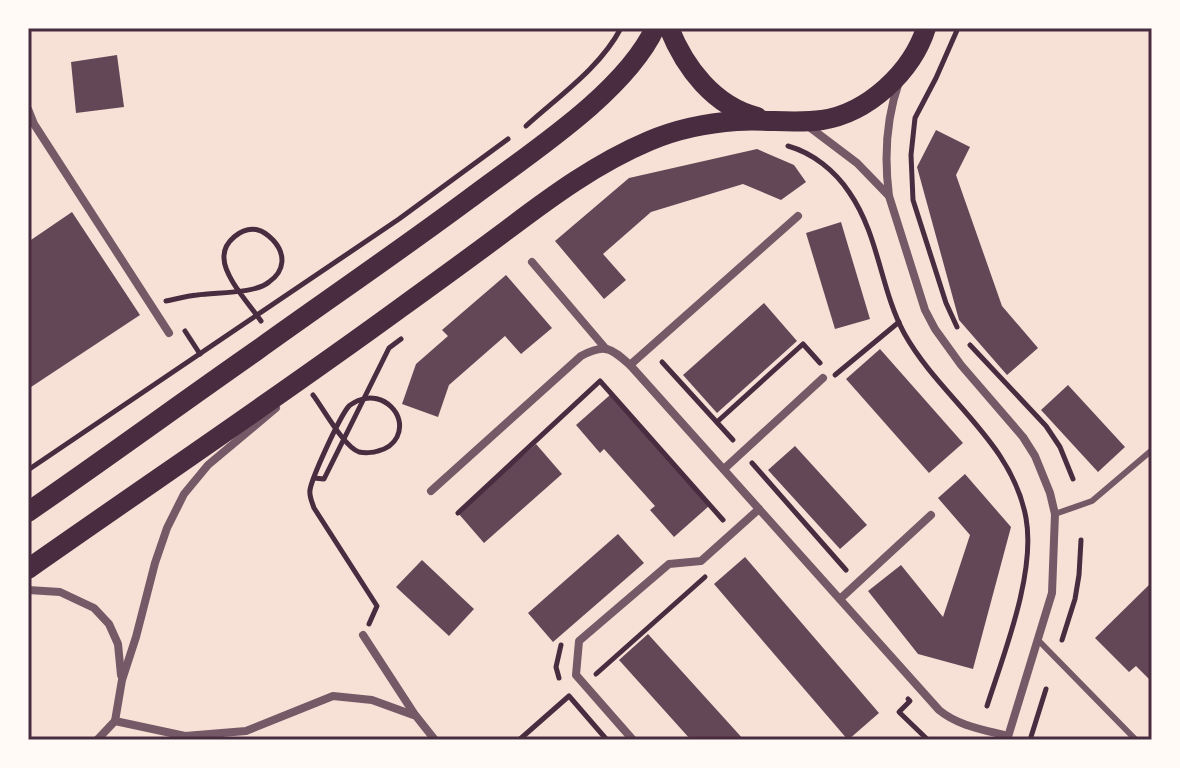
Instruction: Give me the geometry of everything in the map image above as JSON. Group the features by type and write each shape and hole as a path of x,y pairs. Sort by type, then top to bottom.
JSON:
{"main road":[{"path":"28,512 390,256 551,137 617,80 644,49 655,28"},
{"path":"669,28 677,49 699,79 729,105 769,121"},
{"path":"28,569 368,331 586,173 650,140 682,129 742,120 801,122 848,112 869,102 892,82 912,57 926,28"}],"street":[{"path":"532,262 610,350 630,365 939,710 948,718 1008,738 1052,593 1055,514 1043,473 1023,437 961,365 925,310 889,196 886,158 891,110 901,77 912,57"},
{"path":"28,109 34,124 169,333"},
{"path":"801,122 857,163 889,196"},
{"path":"630,365 798,216"},
{"path":"97,740 115,721 122,680 159,551 184,494 208,465 368,331"},
{"path":"431,491 581,356 596,348 610,350"},
{"path":"724,469 823,378"},
{"path":"633,740 576,675 579,641 669,564 701,561 759,509"},
{"path":"840,599 931,515"},
{"path":"28,590 60,592 94,608 109,624 118,644 122,680"},
{"path":"363,635 435,740"},
{"path":"115,721 185,736 244,736 333,696 372,700 416,716"}],"lane":[{"path":"1055,514 1092,501 1152,450"},
{"path":"1038,640 1136,740"}],"path":[{"path":"525,127 585,74 615,40 621,28"},
{"path":"958,28 915,118 911,155 913,200 946,303 960,334"},
{"path":"28,470 399,219 515,134"},
{"path":"824,164 849,192 868,226 905,335 929,369 1000,454 1023,504 1028,534 1026,575 987,706"},
{"path":"164,302 267,284 279,273 283,258 280,248 258,230 233,237 226,246 224,258 230,277"},
{"path":"969,344 1046,426 1060,447 1073,479"},
{"path":"662,362 734,440"},
{"path":"458,513 600,381 728,525"},
{"path":"344,438 349,446 359,452 375,453 391,446 399,434 398,417 393,407 378,397 361,399 350,405 309,493 314,508 377,606 363,635"},
{"path":"752,463 846,570"},
{"path":"1062,640 1075,599 1081,540"},
{"path":"596,674 714,569"},
{"path":"560,682 556,667 565,634"},
{"path":"564,689 607,740"},
{"path":"900,689 910,701 899,712 928,740"},
{"path":"1030,740 1046,689"},
{"path":"519,740 569,696"}],"building":[{"path":"117,55 124,107 76,113 71,62"},
{"path":"936,130 970,147 956,175 1002,306 1038,348 1007,375 959,320 917,167"},
{"path":"757,149 794,165 806,182 781,200 743,184 651,212 603,254 626,280 604,299 555,241 629,178"},
{"path":"72,212 140,315 28,389 28,242"},
{"path":"841,222 870,319 835,329 806,233"},
{"path":"506,275 552,328 521,354 505,336 449,385 438,417 402,404 416,364 448,336 442,330"},
{"path":"764,303 797,341 717,413 683,375"},
{"path":"880,349 963,443 929,473 846,379"},
{"path":"1068,385 1125,447 1098,472 1041,410"},
{"path":"610,395 709,506 674,537 650,510 655,506 604,449 600,453 576,425"},
{"path":"536,444 562,474 484,543 458,513"},
{"path":"795,446 867,525 840,549 768,470"},
{"path":"965,474 1011,527 973,669 918,654 868,591 901,565 943,617 970,535 938,498"},
{"path":"618,534 644,563 553,642 528,613"},
{"path":"745,557 879,713 848,740 714,584"},
{"path":"422,560 474,609 449,636 396,587"},
{"path":"1152,582 1152,676 1149,679 1136,666 1129,672 1095,638"},
{"path":"648,634 744,740 691,740 619,660"}]}
